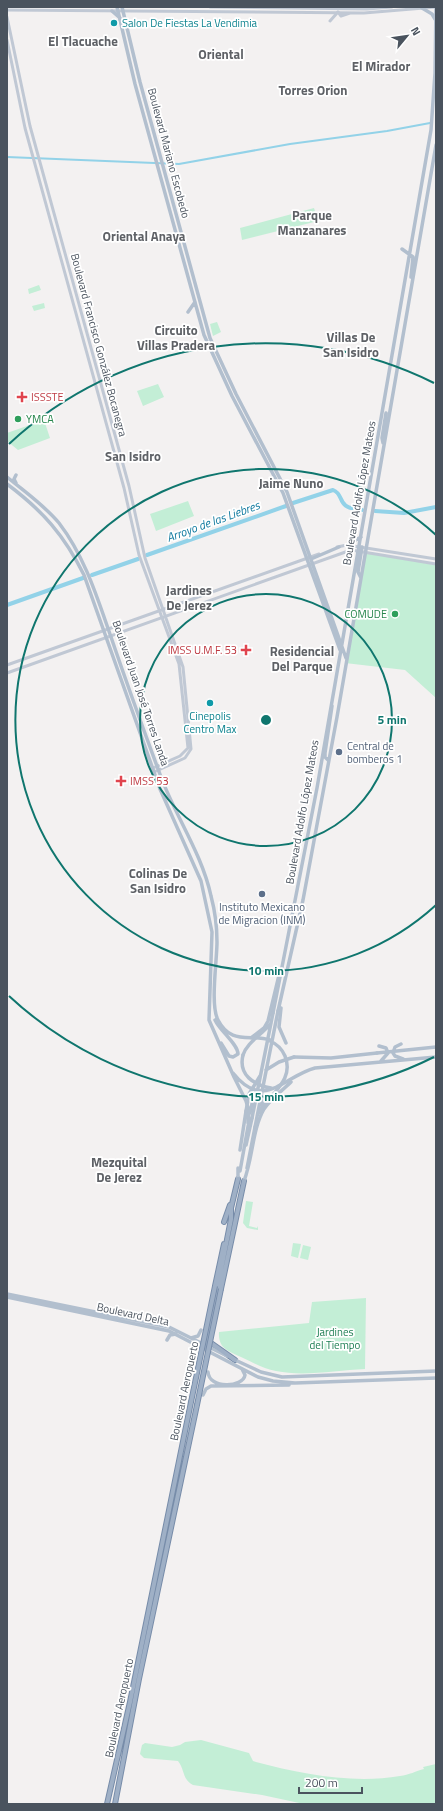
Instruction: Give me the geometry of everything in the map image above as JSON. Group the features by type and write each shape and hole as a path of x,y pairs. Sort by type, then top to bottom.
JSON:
{"highway":[{"name":"Boulevard Aeropuerto","path":"107,1804 231,1206 238,1179"},
{"name":"Boulevard Aeropuerto","path":"115,1804 139,1679 244,1181"},
{"path":"224,1222 234,1193"},
{"path":"208,1351 206,1346 225,1252 232,1211 231,1206"},
{"path":"225,1252 238,1206"},
{"path":"208,1340 236,1360"}],"main road":[{"name":"Boulevard Mariano Escobedo","path":"118,7 135,84 209,348 232,396 283,492 309,558"},
{"name":"Boulevard Mariano Escobedo","path":"122,7 162,163 210,338 236,394 286,489 340,651"},
{"path":"210,7 367,9 392,7"},
{"path":"7,15 9,10 118,12 338,12 341,16 352,13 364,14 436,7"},
{"name":"Boulevard Adolfo López Mateos","path":"280,981 344,628 363,547 361,537 364,515 432,125 435,80 436,7"},
{"path":"330,21 340,9 348,8"},
{"path":"422,8 432,14 436,19"},
{"path":"364,14 367,9"},
{"path":"112,11 120,19"},
{"name":"Boulevard Francisco González Bocanegra","path":"7,15 25,107 39,161 129,486 145,558 179,664 188,748 183,754 158,768"},
{"name":"Boulevard Francisco González Bocanegra","path":"7,40 22,117 32,156 124,488 140,555 161,610"},
{"name":"Boulevard Adolfo López Mateos","path":"284,983 305,887 361,578 358,572 372,515 436,146"},
{"path":"415,226 416,244 418,247"},
{"path":"402,249 413,257 411,272 412,280"},
{"path":"188,312 194,305 195,299"},
{"path":"384,444 382,440 386,413"},
{"path":"16,475 14,481 17,486"},
{"name":"Boulevard Juan José Torres Landa","path":"7,477 45,507 73,543 91,580 168,795 204,870 211,895 217,941 214,1004 216,1018 224,1030 238,1038 270,1040 283,1052 287,1062 287,1072 283,1082 263,1106 257,1122"},
{"name":"Boulevard Juan José Torres Landa","path":"7,484 40,510 67,544 84,575 153,770 166,803 198,872 208,908 212,940 209,1016 212,1030 248,1106 248,1123"},
{"path":"7,665 347,545 361,537"},
{"path":"347,545 436,559"},
{"path":"309,558 333,551 339,547"},
{"path":"339,547 342,553"},
{"path":"7,673 351,550 436,564"},
{"path":"333,551 336,555"},
{"name":"Boulevard Mariano Escobedo","path":"311,564 346,658"},
{"path":"149,614 153,617 152,621"},
{"name":"Boulevard Francisco González Bocanegra","path":"153,770 185,758 191,749 182,663 163,617"},
{"path":"336,630 344,628"},
{"path":"72,642 70,646 73,650"},
{"path":"182,688 186,692"},
{"path":"328,760 325,757 325,753 332,716 331,701"},
{"path":"279,1027 275,1031 270,1030 271,1014 286,949"},
{"path":"286,1043 279,1027 292,949"},
{"name":"Boulevard Aeropuerto","path":"238,1179 280,981"},
{"name":"Boulevard Aeropuerto","path":"244,1181 284,983"},
{"path":"212,1030 229,1056 233,1057 237,1055 239,1051 237,1047 216,1023 214,1004"},
{"path":"251,1038 264,1028 271,1014"},
{"path":"272,1022 263,1033 246,1048 243,1055 243,1070 250,1080 259,1086 273,1088"},
{"path":"401,1044 394,1049 394,1054 406,1059"},
{"path":"379,1046 386,1048 388,1053 380,1061"},
{"path":"238,1179 241,1145 248,1100 252,1088 262,1075 279,1062 294,1057 331,1058 436,1046"},
{"path":"231,1070 240,1081 253,1089 264,1090 281,1086 304,1072 315,1068 436,1057"},
{"path":"257,1122 267,1104 294,1078"},
{"path":"240,1171 253,1097 259,1094 264,1098 257,1122 250,1166 244,1181"},
{"name":"Boulevard Delta","path":"7,1294 167,1327 261,1372 282,1377 436,1371"},
{"name":"Boulevard Delta","path":"7,1297 166,1330 265,1379 295,1383 436,1378"},
{"path":"191,1338 198,1336 201,1330"},
{"path":"167,1340 171,1335 178,1335"},
{"path":"208,1372 209,1378 214,1382 235,1383 241,1382 244,1379 245,1374 241,1368"},
{"path":"203,1395 206,1389 211,1386 284,1385 295,1383"}],"green space":[{"name":"Parque Manzanares","path":"314,208 318,221 242,240 240,228"},
{"path":"39,285 41,290 29,294 28,289"},
{"path":"44,303 45,308 34,311 32,306"},
{"path":"217,322 221,332 213,336 210,324"},
{"path":"158,384 164,397 143,406 137,391"},
{"path":"44,420 50,438 18,450 7,441 7,433"},
{"path":"188,501 194,516 156,531 150,514"},
{"name":"COMUDE","path":"365,553 436,565 436,698 405,670 345,663"},
{"path":"246,1201 253,1202 249,1226 257,1228 258,1226 258,1230 247,1228 243,1223"},
{"path":"293,1243 301,1244 298,1258 291,1256"},
{"path":"303,1245 311,1247 308,1260 300,1258"},
{"name":"Jardines del Tiempo","path":"366,1298 365,1369 309,1373 287,1373 276,1371 263,1367 232,1353 220,1342 219,1332 309,1323 312,1302"},
{"path":"201,1740 249,1753 253,1761 256,1762 309,1774 346,1778 364,1779 400,1776 424,1769 423,1767 436,1764 436,1804 304,1804 262,1795 193,1785 189,1783 185,1777 178,1761 144,1758 140,1754 142,1745 145,1743 172,1747 185,1742"}],"waterway":[{"path":"7,157 179,164 290,144 387,131 430,123"},
{"name":"Arroyo de las Liebres","path":"293,503 333,490 337,492 347,507 362,510"},
{"name":"Arroyo de las Liebres","path":"147,555 286,506"},
{"name":"Arroyo de las Liebres","path":"375,511 404,513 436,507"},
{"name":"Arroyo de las Liebres","path":"92,575 138,559"},
{"name":"Arroyo de las Liebres","path":"7,605 83,578"}],"place":[{"name":"Salon De Fiestas La Vendimia","path":"114,23"},
{"name":"ISSSTE","path":"22,397"},
{"name":"YMCA","path":"18,419"},
{"name":"COMUDE","path":"395,614"},
{"name":"IMSS U.M.F. 53","path":"246,650"},
{"name":"Cinepolis Centro Max","path":"210,703"},
{"name":"Central de bomberos 1","path":"339,752"},
{"name":"IMSS 53","path":"121,781"},
{"name":"Instituto Mexicano de Migracion (INM)","path":"262,894"}],"district":[{"name":"El Tlacuache","path":"83,41"},
{"name":"Oriental","path":"221,54"},
{"name":"El Mirador","path":"381,66"},
{"name":"Torres Orion","path":"313,90"},
{"name":"Parque Manzanares","path":"312,222"},
{"name":"Oriental Anaya","path":"144,236"},
{"name":"Circuito Villas Pradera","path":"176,338"},
{"name":"Villas De San Isidro","path":"351,344"},
{"name":"San Isidro","path":"133,456"},
{"name":"Jaime Nuno","path":"291,483"},
{"name":"Jardines De Jerez","path":"189,598"},
{"name":"Residencial Del Parque","path":"302,658"},
{"name":"Colinas De San Isidro","path":"158,880"},
{"name":"Mezquital De Jerez","path":"119,1170"}]}
